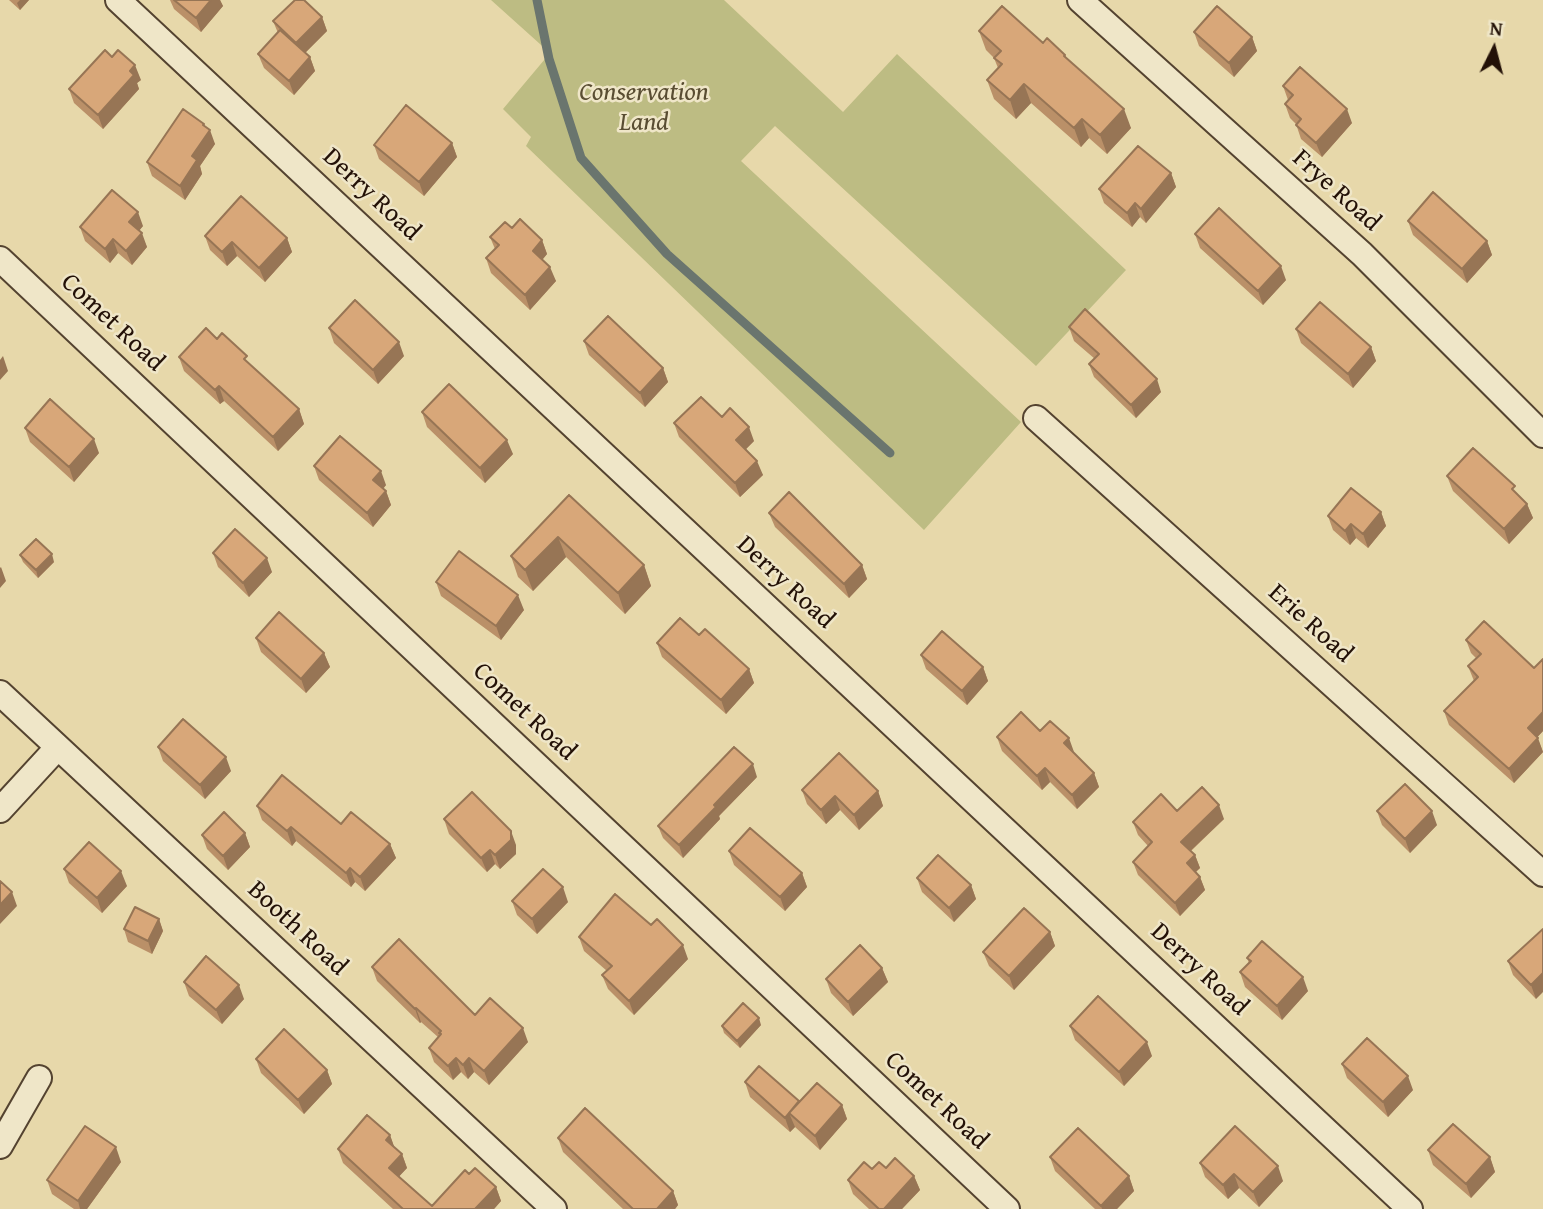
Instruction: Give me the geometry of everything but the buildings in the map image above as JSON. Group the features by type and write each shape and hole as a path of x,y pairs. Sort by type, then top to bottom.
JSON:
{"street":[{"name":"Derry Road","path":"118,0 1410,1209"},
{"name":"Frye Road","path":"1080,0 1362,254 1543,436"},
{"name":"Comet Road","path":"0,258 1007,1209"},
{"name":"Erie Road","path":"1037,418 1543,874"},
{"name":"Booth Road","path":"0,693 554,1209"},
{"path":"0,810 58,747"},
{"path":"0,1146 39,1078"}],"green space":[{"name":"Conservation Land","path":"491,0 724,0 843,112 897,54 1126,270 1036,366 775,126 741,161 1021,422 924,530 526,146 531,137 503,109 550,53"}],"waterway":[{"path":"537,0 549,59 581,158 667,254 890,453"}]}
